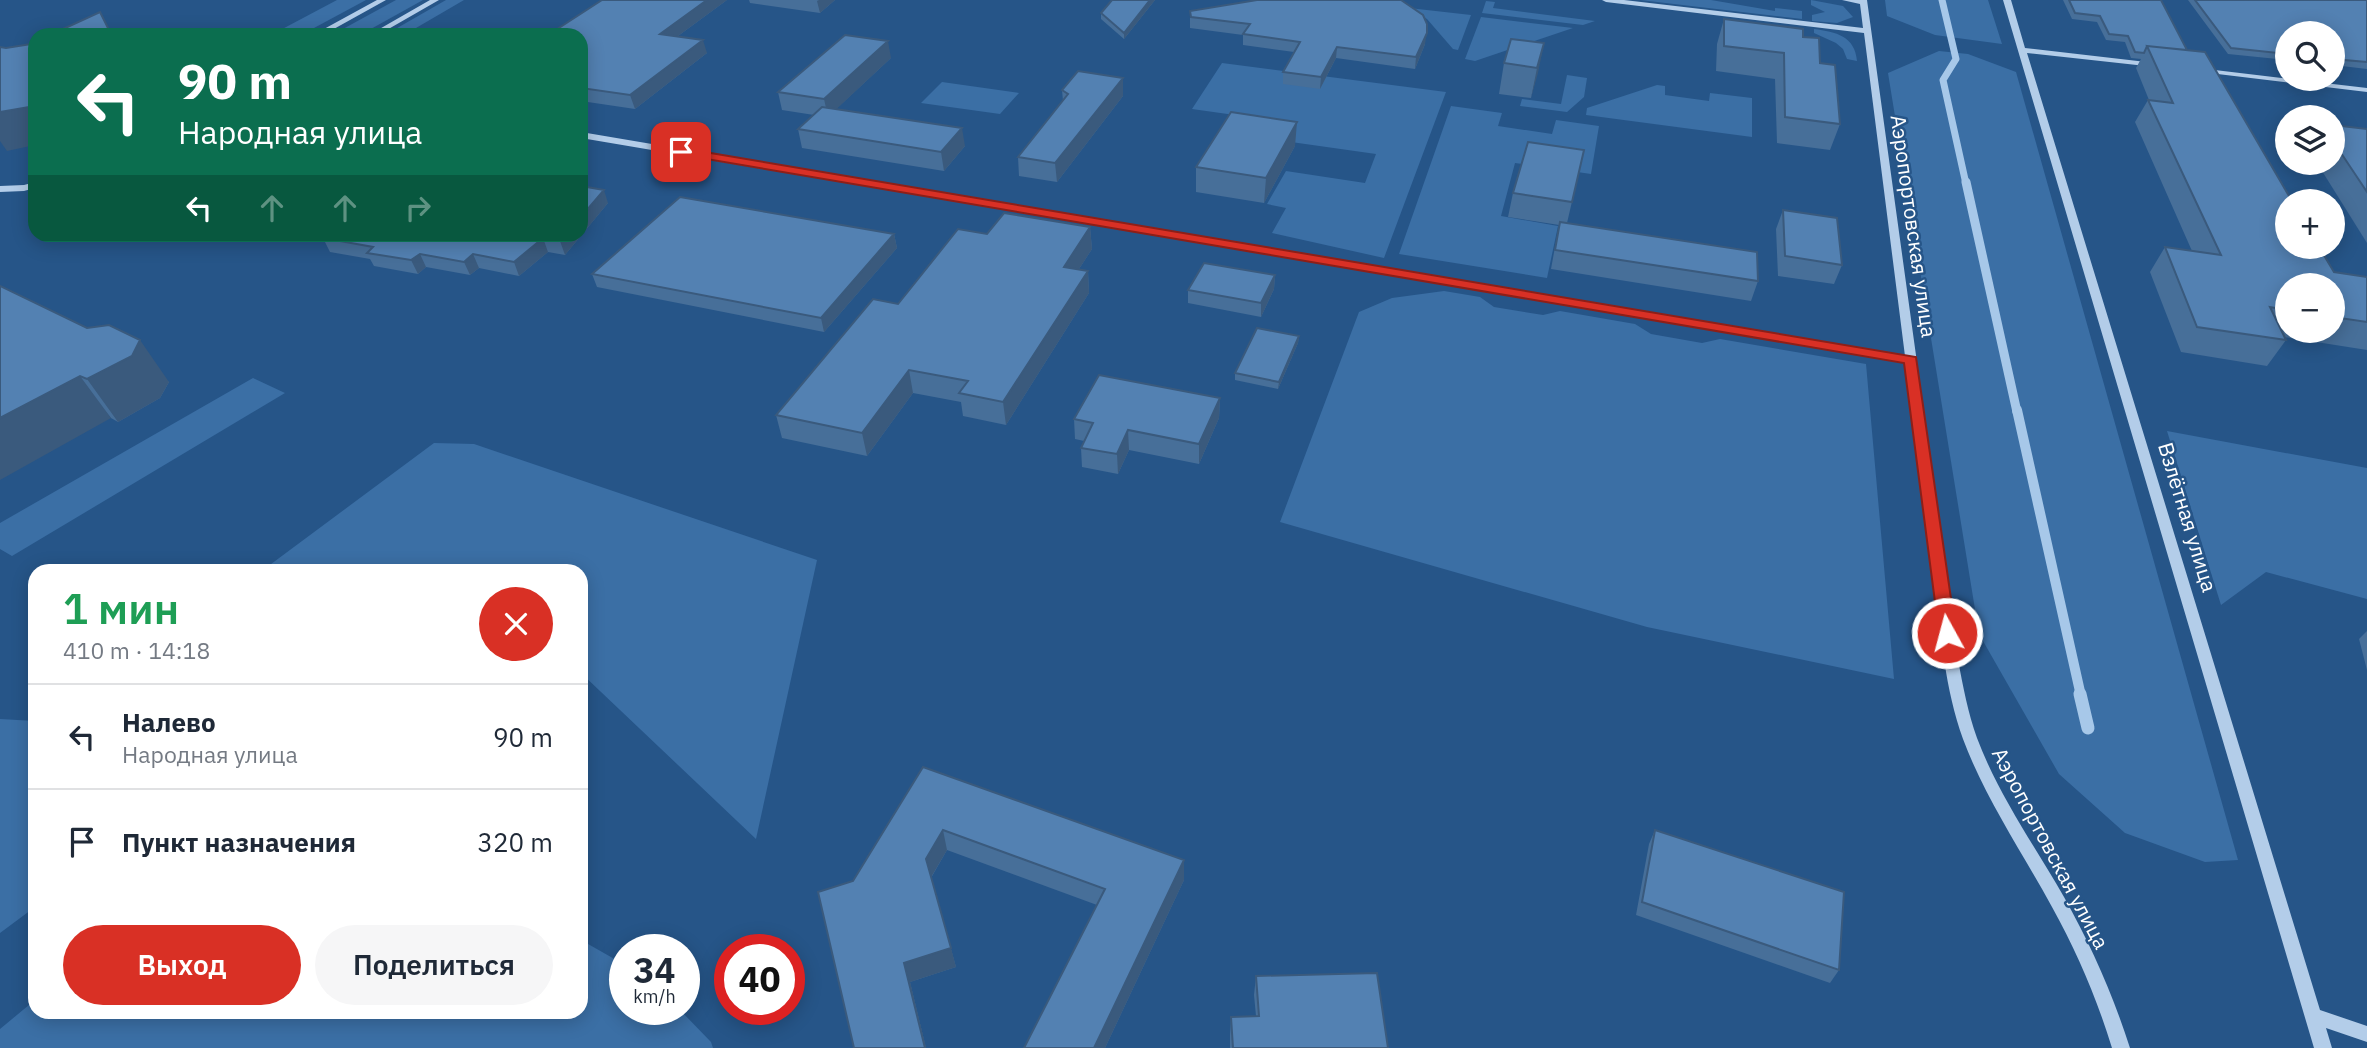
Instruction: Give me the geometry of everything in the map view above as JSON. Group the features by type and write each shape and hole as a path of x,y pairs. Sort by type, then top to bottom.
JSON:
{"street":[{"path":"330,28 382,0"},
{"path":"385,28 435,0"},
{"path":"1606,0 1867,31"},
{"path":"1846,0 1863,1"},
{"name":"Взлётная улица","path":"2007,0 2323,1048"},
{"name":"Аэропортовская улица","path":"1863,1 1951,660 1973,746 1994,790 2085,953 2109,1008 2121,1048"},
{"path":"2023,50 2166,66"},
{"path":"2189,69 2367,90"},
{"path":"588,136 1911,360"},
{"path":"0,189 28,187"},
{"path":"2314,1016 2367,1034"}],"shaded area":[{"path":"337,0 366,0 314,28 284,28"},
{"path":"396,0 423,0 373,28 345,28"},
{"path":"446,0 464,0 416,28 397,28"},
{"path":"1640,0 1711,0 1775,11 1775,8 1802,11 1802,19"},
{"path":"1811,0 1843,6 1853,17 1837,23 1812,21 1812,15 1825,12 1811,5"},
{"path":"1885,0 1988,0 2002,44 1935,35 1887,16"},
{"path":"1486,1 1495,2 1493,8 1595,21 1583,25 1482,13"},
{"path":"1409,8 1471,15 1458,50 1453,49 1427,19"},
{"path":"1481,17 1573,28 1475,61 1465,59"},
{"path":"1814,29 1843,37 1853,46 1857,61 1847,59 1843,49 1814,33"},
{"path":"1939,51 1968,54 2016,72 2238,860 2205,862 2125,833 2059,774 1979,634 1888,73"},
{"path":"1222,63 1446,92 1384,258 1272,233 1286,208 1267,204 1286,171 1365,183 1376,154 1284,141 1292,123 1192,109"},
{"path":"1567,75 1587,78 1584,97 1567,112 1520,106 1522,99 1561,104"},
{"path":"942,82 1019,93 1000,114 921,103"},
{"path":"1657,85 1665,86 1665,95 1709,101 1710,93 1752,98 1752,137 1586,115 1587,108"},
{"path":"1451,106 1502,113 1498,126 1552,134 1556,120 1599,126 1591,174 1515,163 1501,216 1558,226 1547,278 1399,254"},
{"path":"1444,291 1480,297 1494,307 1543,315 1560,311 1635,324 1651,334 1702,343 1720,339 1866,364 1894,679 1647,627 1280,522 1359,312 1392,298"},
{"path":"253,378 285,393 12,556 0,549 0,523"},
{"path":"2167,431 2367,468 2367,599 2266,572 2221,605"},
{"path":"434,443 474,444 817,560 756,839 588,680 588,564 271,564"},
{"path":"0,719 28,721 28,912 0,933"},
{"path":"588,944 609,956 609,1025 695,1025 711,1042 713,1048 0,1048 0,1029 28,1006 28,1019 588,1019"}],"building":[{"path":"602,0 707,0 660,34 703,40 630,95 588,89 588,28 559,28"},
{"path":"1112,0 1150,0 1124,33 1101,13"},
{"path":"1257,0 1401,0 1423,15 1427,33 1416,57 1337,47 1321,77 1283,72 1300,42 1243,34 1250,24 1191,17 1190,11"},
{"path":"2069,0 2161,0 2187,50 2147,46 2144,53 2135,52 2128,36 2109,34 2100,16 2075,13"},
{"path":"2195,0 2367,0 2367,62 2345,60 2345,21 2275,21 2275,53 2231,48"},
{"path":"100,12 108,28 65,28"},
{"path":"1724,19 1803,29 1803,37 1819,38 1820,63 1835,65 1840,124 1785,117 1784,53 1724,46"},
{"path":"845,35 888,41 824,99 778,92"},
{"path":"1511,39 1544,43 1537,68 1504,63"},
{"path":"28,44 28,107 0,112 0,47"},
{"path":"2147,46 2205,52 2285,189 2275,189 2275,259 2326,259 2334,272 2341,273 2275,273 2275,308 2270,307 2275,317 2275,338 2197,327 2165,247 2221,255 2148,100 2173,103"},
{"path":"1078,71 1123,78 1055,163 1018,157 1068,94 1062,90"},
{"path":"822,107 962,128 941,152 798,129"},
{"path":"1231,112 1297,122 1266,178 1196,167"},
{"path":"2345,126 2367,129 2367,192 2345,159"},
{"path":"1528,142 1584,150 1572,202 1513,193"},
{"path":"588,187 604,190 588,209"},
{"path":"680,197 894,234 821,318 592,274"},
{"path":"1783,210 1837,218 1842,265 1785,256"},
{"path":"1004,213 1090,227 1064,267 1088,271 1003,402 959,393 968,381 909,370 862,433 776,415 873,299 898,304 958,229 987,234"},
{"path":"1560,222 1757,252 1758,281 1555,250"},
{"path":"345,242 538,242 514,262 473,254 464,262 420,254 411,260 367,253 373,247"},
{"path":"1204,263 1275,275 1261,303 1188,290"},
{"path":"2345,274 2367,277 2367,322 2345,319"},
{"path":"0,286 87,328 109,325 140,340 132,356 87,379 80,376 0,418"},
{"path":"1257,328 1299,336 1279,382 1235,373"},
{"path":"1099,375 1220,398 1199,444 1128,430 1117,454 1081,448 1093,423 1074,419"},
{"path":"923,767 1184,860 1094,1048 1024,1048 1105,889 943,830 926,859 951,948 904,963 925,1048 854,1048 818,892 853,881"},
{"path":"1655,830 1844,892 1839,970 1642,902"},
{"path":"1377,973 1388,1048 1233,1048 1231,1017 1259,1016 1256,976"}],"waterway":[{"path":"1942,0 1956,59 1943,80 1966,184"},
{"path":"1966,182 2017,412"},
{"path":"2017,410 2081,696"},
{"path":"2080,694 2088,728"}],"route":[{"path":"681,152 1911,360 1947,633"}]}
